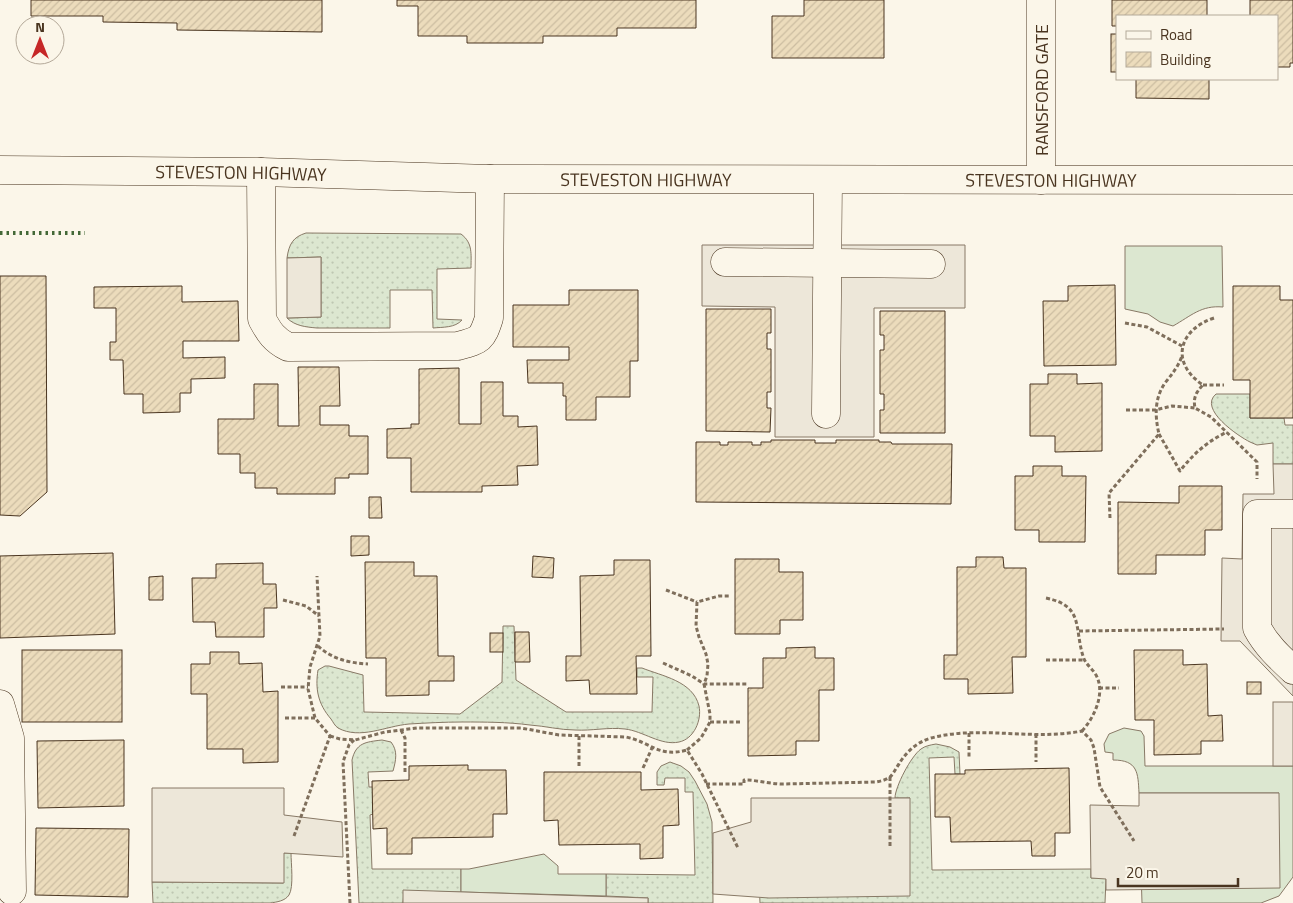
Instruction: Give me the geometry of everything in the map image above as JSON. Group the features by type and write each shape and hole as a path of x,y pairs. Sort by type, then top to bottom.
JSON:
{"main road":[{"name":"RANSFORD GATE","path":"1041,0 1041,180"},
{"name":"STEVESTON HIGHWAY","path":"0,170 260,172 490,179 1293,180"},
{"path":"260,172 262,319 268,332 277,342 288,347 458,346 474,342 484,335 489,318 490,179"},
{"path":"826,414 828,180"},
{"path":"725,262 931,264"},
{"path":"1293,514 1257,514 1257,628 1272,651 1293,670"},
{"path":"0,704 10,738 5,784 12,891"}],"path":[{"path":"1214,318 1195,328 1186,337 1182,346 1182,356 1176,369 1161,390 1155,410 1159,434 1180,471 1208,443 1227,432"},
{"path":"1125,323 1147,327 1182,346"},
{"path":"1182,356 1194,379 1203,385 1224,385"},
{"path":"1195,408 1196,394 1203,385"},
{"path":"1126,410 1155,410 1172,406 1195,408 1212,417 1257,462 1257,514"},
{"path":"1110,518 1110,493 1159,434"},
{"path":"317,576 320,636 310,667 308,687 310,704 315,718 330,736 340,739 355,740 417,728 521,728 559,735 626,737 636,739 652,748 675,753 687,750 701,738 710,722 704,684 708,664 696,626 697,602"},
{"path":"666,590 697,602 719,596 729,596"},
{"path":"890,847 890,777 903,756 919,743 930,738 969,733 1071,733 1082,731 1092,717 1098,700 1097,676 1084,660 1079,631 1073,613 1064,603 1046,598"},
{"path":"283,600 306,606 320,616"},
{"path":"1079,631 1257,628"},
{"path":"318,646 324,652 343,660 368,664"},
{"path":"1046,660 1084,660"},
{"path":"663,663 692,676 704,684 748,684"},
{"path":"281,687 308,687"},
{"path":"1099,688 1119,688"},
{"path":"285,718 315,718"},
{"path":"710,722 741,722"},
{"path":"402,730 404,738 404,773"},
{"path":"1082,731 1091,740 1094,748 1100,787 1134,841"},
{"path":"969,733 969,758"},
{"path":"1036,734 1036,762"},
{"path":"294,836 330,736"},
{"path":"579,736 579,767"},
{"path":"350,903 343,762 349,745 355,740"},
{"path":"644,768 652,748"},
{"path":"687,750 738,848"},
{"path":"706,784 744,784 744,780 763,780 772,784 868,782 890,777"}],"green space":[{"path":"306,233 461,234 468,241 471,253 471,268 437,269 437,319 462,320 452,326 433,328 432,290 390,290 390,328 317,328 305,327 294,323 287,318 321,317 321,257 287,258 292,242"},
{"path":"1125,246 1222,246 1223,307 1202,309 1173,326 1160,322 1148,314 1125,309"},
{"path":"1216,394 1250,394 1250,418 1284,418 1285,425 1293,425 1293,464 1273,464 1273,443 1257,445 1229,428 1212,407 1212,400"},
{"path":"503,626 514,626 516,680 566,712 652,712 653,677 637,677 637,668 642,668 676,681 690,691 696,698 700,711 696,728 689,737 672,743 625,729 569,730 496,722 409,724 355,733 337,727 320,702 317,690 318,670 329,666 363,675 364,712 460,714 502,682"},
{"path":"1124,728 1141,731 1144,736 1145,766 1293,766 1293,877 1279,896 1261,903 1142,903 1141,871 1279,793 1139,793 1137,774 1132,765 1127,762 1113,760 1113,753 1105,752 1104,744 1109,734"},
{"path":"382,740 391,742 396,752 396,759 393,771 368,772 369,787 373,787 373,814 370,815 372,869 461,869 461,892 404,891 403,903 359,903 352,760 356,750 362,744"},
{"path":"936,744 950,747 959,752 960,774 955,774 954,757 929,758 932,870 1091,869 1091,878 1106,878 1105,903 760,903 759,881 910,798 895,798 908,765 921,749"},
{"path":"670,762 681,766 689,772 707,804 712,822 713,903 648,903 648,898 606,896 606,874 695,875 693,792 685,792 685,778 665,778 664,785 657,785 657,772 661,766"},
{"path":"283,853 291,853 292,881 289,895 281,901 270,903 153,903 152,882 283,883"},
{"path":"544,854 558,866 558,874 606,874 606,896 461,892 461,869"}],"shaded area":[{"path":"702,245 965,245 965,308 874,308 874,437 775,437 775,307 702,306"},
{"path":"321,257 321,317 287,318 287,258"},
{"path":"1273,464 1293,464 1293,696 1240,641 1221,641 1222,558 1242,559 1243,494 1274,494"},
{"path":"1273,702 1293,702 1293,766 1273,766"},
{"path":"152,788 284,788 284,815 342,822 343,857 284,853 284,883 152,882"},
{"path":"1139,793 1279,793 1280,888 1106,890 1106,879 1091,878 1090,805 1139,806"},
{"path":"751,798 910,798 910,896 769,898 713,894 713,833 751,822"},
{"path":"403,890 648,898 648,903 403,903"}],"building":[{"path":"31,0 322,0 322,32 177,30 177,23 103,22 103,16 31,15"},
{"path":"397,0 696,0 696,28 617,28 617,36 543,36 543,43 467,43 467,36 418,36 418,6 397,6"},
{"path":"804,0 884,0 884,58 772,58 772,16 804,16"},
{"path":"1112,0 1207,0 1207,15 1116,15 1116,26 1112,26"},
{"path":"1250,0 1293,0 1293,63 1290,63 1290,67 1278,67 1278,15 1250,15"},
{"path":"1111,34 1116,34 1116,72 1111,72"},
{"path":"1136,80 1209,80 1209,99 1136,98"},
{"path":"0,276 46,276 47,492 20,516 0,515"},
{"path":"1115,285 1116,365 1044,366 1043,301 1068,301 1068,286"},
{"path":"182,286 182,302 238,301 239,341 183,341 183,358 225,357 225,378 191,379 191,393 180,393 180,412 143,413 143,394 124,394 123,360 110,360 110,342 116,342 116,308 94,308 94,287"},
{"path":"1233,286 1280,286 1280,300 1293,300 1293,418 1250,418 1250,380 1233,380"},
{"path":"569,290 638,290 638,361 630,361 630,397 596,397 596,420 566,420 566,396 563,396 563,383 528,383 527,360 569,360 569,347 513,347 513,305 569,305"},
{"path":"706,309 771,309 771,333 767,333 767,349 771,349 771,392 767,392 767,408 771,408 770,432 706,431"},
{"path":"880,311 945,311 945,433 880,433 880,410 884,410 884,394 880,394 880,350 884,350 884,335 880,335"},
{"path":"298,367 339,367 340,406 320,406 320,425 349,425 349,436 368,436 368,474 349,474 349,478 335,478 335,494 277,494 277,488 255,488 255,473 240,473 240,454 218,454 218,419 254,419 254,384 278,384 278,426 299,426"},
{"path":"459,368 459,424 481,424 481,382 503,382 503,416 518,416 518,427 537,426 538,465 517,466 518,485 482,486 482,492 411,492 411,458 387,458 387,429 411,428 411,424 419,424 419,369"},
{"path":"1048,374 1077,374 1077,384 1102,383 1102,451 1055,452 1055,436 1030,436 1030,384 1048,384"},
{"path":"771,440 815,440 815,443 836,443 836,440 879,440 879,442 891,442 892,444 952,444 951,504 696,502 696,442 720,442 720,445 728,445 728,442 752,442 752,445 761,445 761,442 771,442"},
{"path":"1033,466 1062,466 1062,476 1086,476 1085,542 1039,542 1039,530 1015,530 1015,476 1033,476"},
{"path":"1179,486 1222,486 1222,530 1205,530 1205,555 1156,555 1156,574 1118,574 1118,502 1179,503"},
{"path":"369,497 381,497 382,518 369,518"},
{"path":"351,536 369,536 369,555 351,556"},
{"path":"113,553 115,634 0,638 0,556"},
{"path":"533,556 554,558 553,578 532,577"},
{"path":"976,557 1003,557 1004,568 1026,568 1026,657 1012,657 1013,693 968,694 968,679 944,679 944,655 957,655 957,567 976,567"},
{"path":"735,559 779,559 779,572 803,572 803,620 780,620 780,634 735,634"},
{"path":"614,560 650,560 651,656 636,656 637,694 590,694 589,680 566,681 566,656 581,656 580,576 614,575"},
{"path":"365,562 414,562 414,576 437,576 438,656 454,656 454,681 429,681 429,695 386,696 386,658 366,658"},
{"path":"263,563 263,584 276,584 277,608 264,608 264,637 216,637 215,622 193,622 192,578 216,578 216,564"},
{"path":"163,576 163,600 149,600 149,577"},
{"path":"515,632 529,632 530,662 515,662"},
{"path":"490,633 503,633 503,652 490,652"},
{"path":"815,647 815,658 834,658 834,690 819,690 819,741 796,741 796,755 748,756 748,688 763,688 763,658 786,658 786,648"},
{"path":"22,650 122,650 122,722 22,722"},
{"path":"1134,650 1183,650 1183,665 1207,664 1208,716 1222,715 1223,741 1201,741 1201,754 1154,755 1154,720 1135,720"},
{"path":"210,652 239,652 239,664 262,663 263,692 278,691 278,762 243,763 243,749 207,749 207,694 191,694 191,664 210,664"},
{"path":"1247,682 1261,682 1261,694 1247,694"},
{"path":"124,740 124,806 38,808 37,741"},
{"path":"468,765 468,770 506,770 507,814 493,814 493,837 412,838 412,854 387,854 387,828 373,829 372,781 409,780 409,766"},
{"path":"1069,768 1070,833 1055,833 1055,856 1032,856 1031,841 951,842 950,817 935,817 935,774 965,774 965,770"},
{"path":"544,772 641,772 641,790 678,789 679,825 663,826 663,858 640,859 640,844 559,845 558,820 544,821"},
{"path":"36,828 129,829 128,897 35,895"}],"hedge":[{"path":"0,233 85,233"}]}
